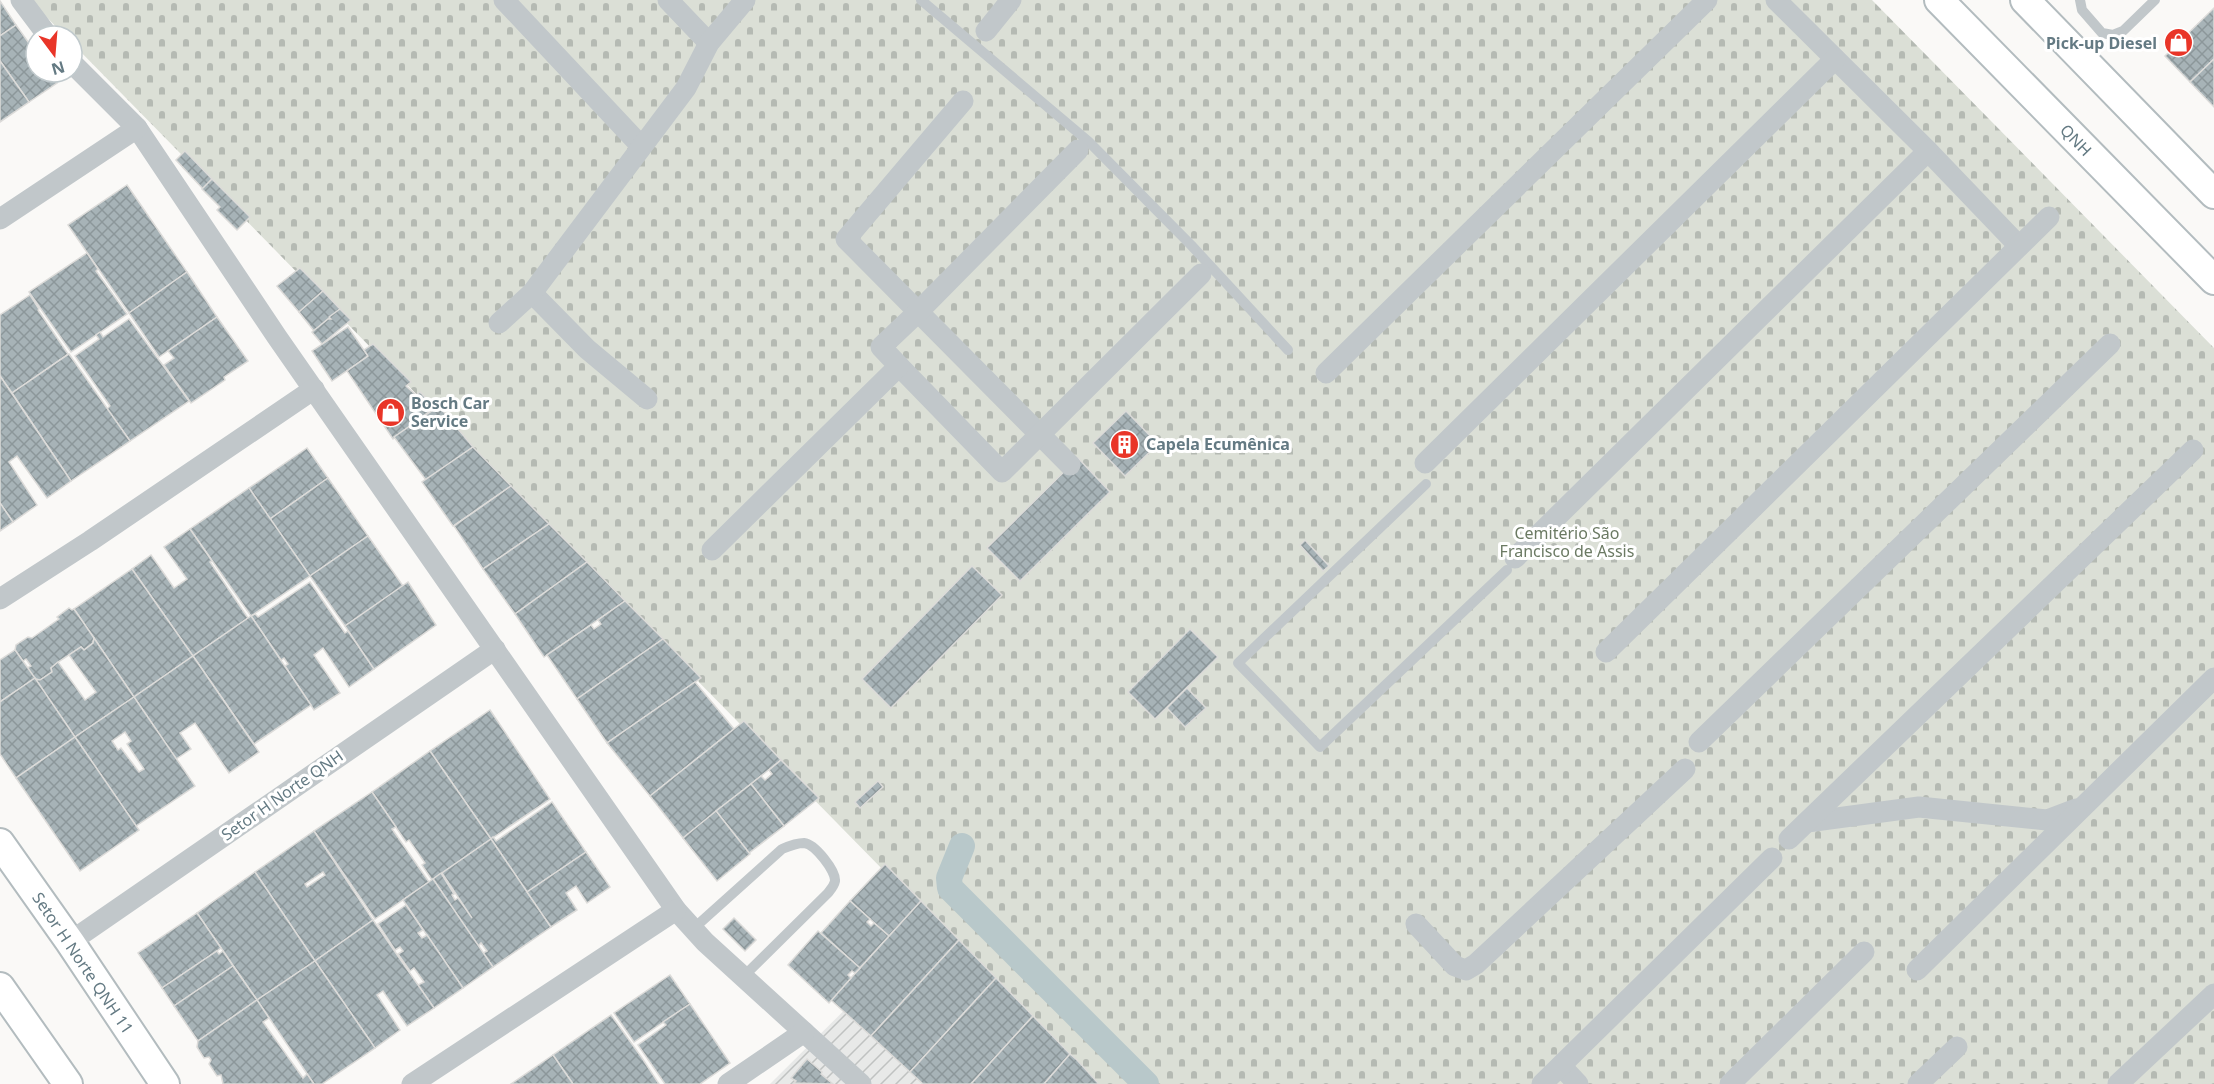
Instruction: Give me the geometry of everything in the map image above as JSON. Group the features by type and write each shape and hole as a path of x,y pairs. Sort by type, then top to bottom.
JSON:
{"street":[{"path":"21,0 39,24"},
{"path":"504,0 641,146"},
{"path":"668,0 709,44"},
{"path":"499,323 532,293 686,88 709,44 745,0"},
{"path":"986,31 1011,0"},
{"path":"1326,373 1707,0"},
{"path":"1776,0 1928,151 2019,246"},
{"name":"QNH","path":"1939,0 2214,280"},
{"path":"2025,0 2214,194"},
{"path":"1426,474 1835,59"},
{"path":"84,75 137,129 314,389 676,910 693,929 861,1084"},
{"path":"963,101 846,239 1070,465"},
{"path":"0,219 137,129"},
{"path":"1078,150 881,347 1002,472 1201,274"},
{"path":"1511,564 1928,151"},
{"path":"2119,183 2177,215 2214,253"},
{"path":"1606,652 2049,217"},
{"path":"532,293 587,349 647,399"},
{"path":"1699,742 2110,344"},
{"path":"712,550 899,366"},
{"path":"0,599 90,541 314,389"},
{"path":"1789,839 2193,450"},
{"name":"Setor H Norte QNH","path":"70,942 495,649"},
{"path":"1917,969 2214,678"},
{"path":"1416,924 1455,966 1466,970 1476,964 1685,769"},
{"path":"1807,822 1919,807 2047,820 2083,807"},
{"name":"Setor H Norte QNH 11","path":"1,846 70,942 165,1084"},
{"path":"1542,1084 1772,858"},
{"path":"412,1084 676,910"},
{"path":"1730,1084 1864,952"},
{"path":"0,987 59,1081"},
{"path":"2118,1084 2214,994"},
{"path":"728,1084 804,1032"},
{"path":"1918,1084 1957,1047"},
{"path":"1561,1066 1578,1084"}],"lane":[{"path":"921,0 1088,141 1191,245 1288,350"},
{"path":"2080,0 2082,10 2102,33 2113,35 2123,31 2156,0"},
{"path":"1426,474 1238,663 1320,747 1511,564"},
{"path":"693,929 782,849 794,844 807,843 816,849 835,873 835,884 744,976"}],"shaded area":[{"path":"927,928 1075,1084 770,1084"}],"green space":[{"name":"Cemitério São Francisco de Assis","path":"30,0 1872,0 2214,348 2214,1084 1093,1084 84,55 84,24 53,24"}],"building":[{"path":"0,1 16,25 0,36"},
{"path":"2214,8 2214,59 2190,82 2165,56"},
{"path":"16,25 24,36 24,84 56,84 29,102 0,61 0,36"},
{"path":"2214,59 2214,107 2190,82"},
{"path":"0,61 29,102 0,122"},
{"path":"185,151 212,179 203,189 176,160"},
{"path":"212,179 250,217 237,230 217,210 220,207 202,189"},
{"path":"127,185 187,272 129,313 68,225"},
{"path":"87,253 98,269 96,271 127,314 71,352 29,292"},
{"path":"300,268 323,291 299,312 277,286"},
{"path":"187,272 217,317 159,357 129,313"},
{"path":"323,291 340,309 314,331 299,312"},
{"path":"30,295 68,354 12,393 0,376 0,315"},
{"path":"340,309 351,320 322,344 312,332 331,319 329,317"},
{"path":"217,317 248,361 191,403 164,365 174,358 168,351"},
{"path":"129,319 189,401 130,441 107,409 110,406 75,356 99,339 96,335 100,332 103,337"},
{"path":"348,327 368,356 332,381 312,351"},
{"path":"373,344 411,382 406,386 416,395 420,392 435,407 393,439 347,371 368,356 364,350"},
{"path":"69,354 130,441 71,481 12,393"},
{"path":"0,376 71,481 47,498 17,456 9,462 37,505 13,522 0,503"},
{"path":"439,406 473,447 426,480 394,437"},
{"name":"Capela Ecumênica","path":"1126,411 1158,444 1125,476 1093,443"},
{"path":"473,447 511,486 453,526 422,482"},
{"path":"307,448 328,478 270,519 249,488"},
{"path":"1078,458 1110,492 1020,581 987,548"},
{"path":"328,478 368,536 310,576 270,519"},
{"path":"511,486 549,524 483,569 454,526"},
{"path":"249,488 310,576 251,616 190,529"},
{"path":"0,503 13,522 0,531"},
{"path":"549,524 587,562 515,614 483,569"},
{"path":"190,529 248,618 193,656 132,569 151,555 174,588 187,579 164,547"},
{"path":"368,536 403,586 345,626 310,576"},
{"path":"1305,540 1329,566 1323,571 1300,545"},
{"path":"587,562 625,601 544,657 515,614"},
{"path":"972,566 1002,595 891,708 862,679"},
{"path":"132,569 193,656 134,697 74,609"},
{"path":"310,582 345,633 348,631 374,669 349,687 323,648 314,655 340,693 314,710 285,666 288,664 284,658 281,660 251,616 255,614 258,617"},
{"path":"408,582 436,625 374,669 345,626"},
{"path":"625,601 663,639 577,699 547,655 591,625 594,629 601,624 598,620"},
{"path":"69,608 74,609 94,638 93,643 84,650 81,647 58,662 51,668 52,672 40,680 35,679 27,668 31,666 26,659 23,661 15,650 16,645 28,637 32,638 59,619 57,617"},
{"path":"251,616 311,705 254,744 193,656"},
{"path":"1190,629 1218,657 1155,719 1128,692"},
{"path":"94,638 134,697 75,737 35,679 40,680 52,672 51,668 58,662 85,700 96,692 69,655 81,647 84,650 93,643"},
{"path":"663,639 701,678 607,743 577,699"},
{"path":"15,650 35,678 0,702 0,660"},
{"path":"193,656 259,752 229,773 195,723 180,733 191,749 176,759 134,697"},
{"path":"35,678 75,737 16,778 0,754 0,702"},
{"path":"695,682 734,729 650,796 607,743"},
{"path":"1187,688 1206,708 1185,727 1167,708"},
{"path":"134,697 195,786 136,826 75,737","holes":["125,732 131,741 127,744 144,769 139,772 121,748 118,750 112,741"]},
{"path":"490,710 550,799 491,839 430,751"},
{"path":"744,721 781,760 683,838 650,796"},
{"path":"75,737 139,830 80,871 16,778"},
{"path":"430,751 491,839 432,880 422,865 425,863 409,840 406,842 372,792"},
{"path":"781,760 819,798 784,826 751,784 761,776 765,780 772,774 769,770"},
{"path":"878,781 883,787 860,808 855,802"},
{"path":"751,784 784,826 749,853 716,811"},
{"path":"372,792 396,827 392,829 429,882 375,919 314,831"},
{"path":"552,802 586,852 527,892 491,839 493,837 496,841"},
{"path":"716,811 750,854 717,881 683,838"},
{"path":"314,831 373,920 315,961 255,872","holes":["323,872 325,875 307,887 305,884"]},
{"path":"491,839 551,927 493,967 483,953 487,951 481,943 478,946 433,879 441,873 454,894 452,895 455,900 458,898 472,918 442,873"},
{"path":"586,852 610,887 587,903 576,886 566,893 577,910 551,927 527,892"},
{"path":"885,864 921,901 889,936 850,901"},
{"path":"255,872 315,961 257,1000 197,913"},
{"path":"433,879 493,967 463,988 403,900"},
{"path":"850,901 870,919 867,922 871,926 874,923 889,936 860,968 821,933"},
{"path":"921,901 959,940 871,1036 831,1000"},
{"path":"406,905 423,930 418,933 422,938 427,935 463,988 434,1008 418,985 424,982 414,968 410,971 398,954 403,951 400,947 395,950 378,924"},
{"path":"197,913 221,948 162,988 138,953"},
{"path":"734,918 756,940 745,951 723,929"},
{"path":"373,920 434,1008 407,1026 383,991 377,995 400,1030 375,1048 315,961"},
{"path":"818,931 860,968 848,975 851,978 829,1003 788,965"},
{"path":"959,940 996,978 910,1072 871,1036"},
{"path":"217,951 219,954 223,951 233,966 174,1006 162,988"},
{"path":"315,961 375,1048 322,1084 314,1084 257,1000"},
{"path":"233,966 257,1000 198,1041 174,1006"},
{"path":"670,975 690,1004 634,1042 614,1013"},
{"path":"996,978 1033,1016 971,1084 923,1084 910,1072"},
{"path":"257,1000 269,1018 263,1022 303,1078 307,1074 314,1084 223,1084 221,1075 217,1076 209,1064 211,1060 209,1057 204,1058 197,1047 198,1041"},
{"path":"690,1004 730,1063 700,1084 665,1084 638,1045 666,1025 663,1022"},
{"path":"611,1015 659,1084 573,1084 553,1055"},
{"path":"1033,1016 1070,1054 1044,1084 971,1084"},
{"path":"1070,1054 1077,1060 1099,1084 1044,1084"},
{"path":"553,1055 573,1084 511,1084"},
{"path":"807,1059 833,1084 794,1083 796,1081 791,1078"}],"waterway":[{"path":"962,846 949,878 950,888 1146,1084"}],"place":[{"name":"Pick-up Diesel","path":"2178,43"},
{"name":"Bosch Car Service","path":"390,412"},
{"name":"Capela Ecumênica","path":"1125,444"}]}
